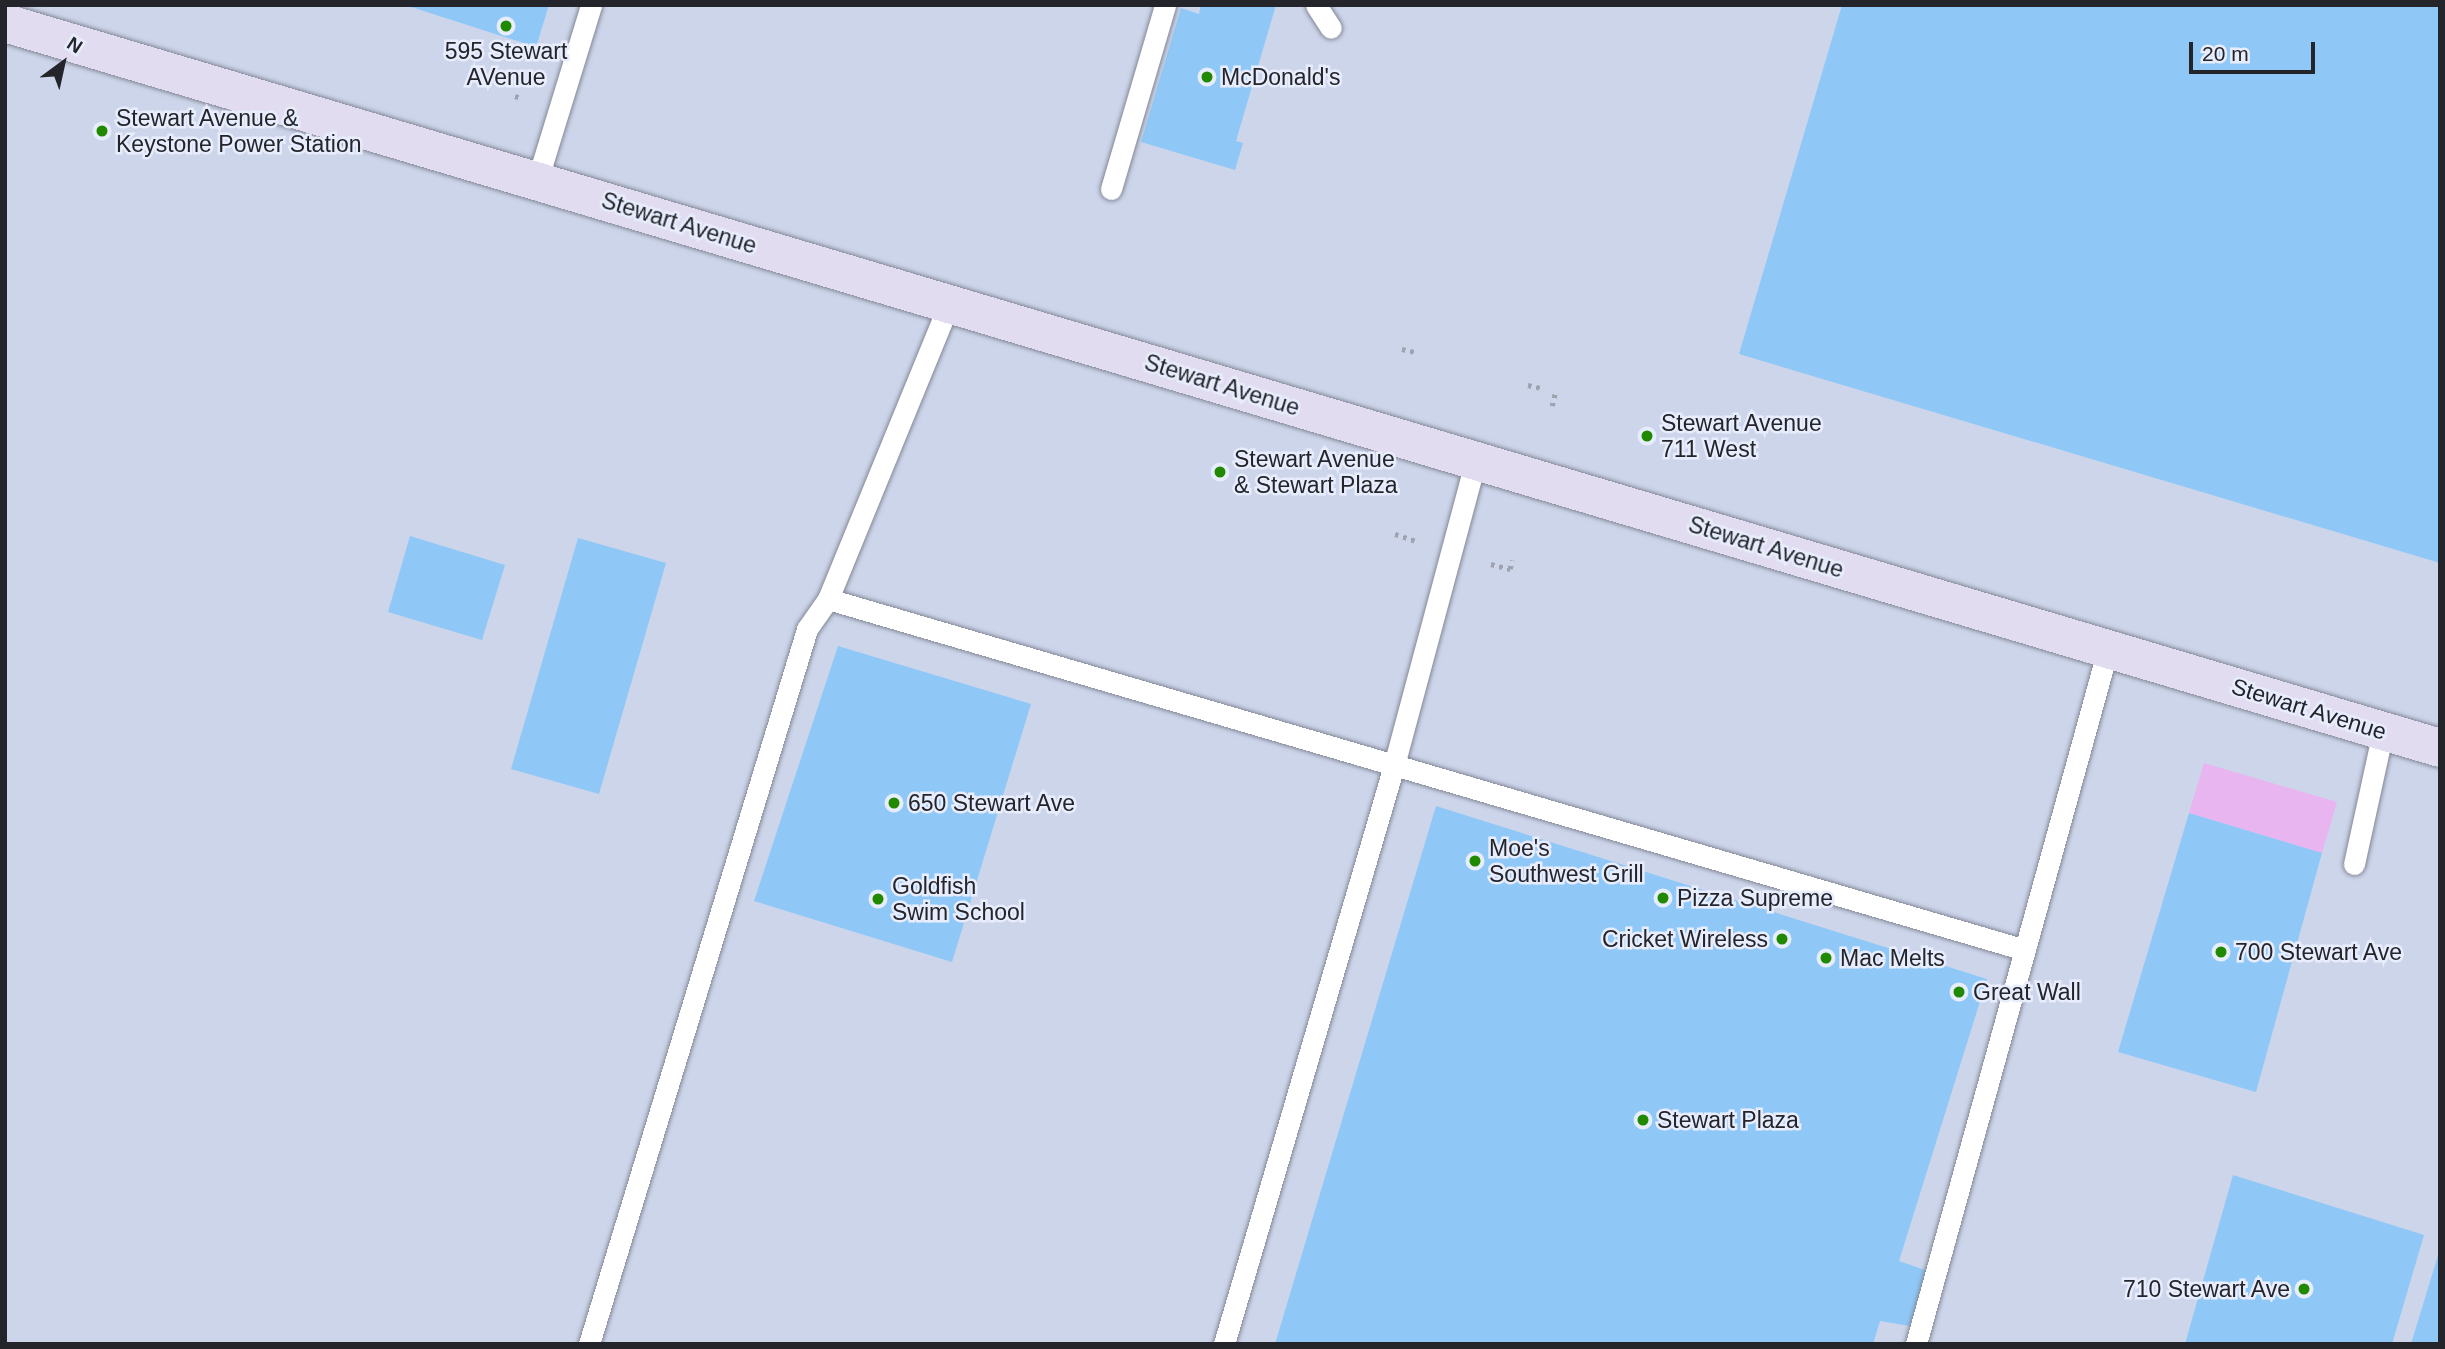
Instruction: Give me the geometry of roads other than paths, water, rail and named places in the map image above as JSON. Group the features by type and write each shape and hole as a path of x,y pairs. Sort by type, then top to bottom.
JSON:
{"main road":[{"name":"Stewart Avenue","path":"5,23 2440,748"}],"lane":[{"path":"537,181 591,5"},
{"path":"1111,190 1166,5"},
{"path":"1316,5 1331,28"},
{"path":"589,1344 807,629 828,599 949,304"},
{"path":"1224,1344 1393,769 1476,460"},
{"path":"828,599 1393,769 2025,950"},
{"path":"1916,1344 2108,649"},
{"path":"2354,864 2384,731"}],"place":[{"name":"595 Stewart AVenue","path":"506,26"},
{"name":"McDonald's","path":"1207,77"},
{"name":"Stewart Avenue & Keystone Power Station","path":"102,131"},
{"name":"Stewart Avenue 711 West","path":"1647,436"},
{"name":"Stewart Avenue & Stewart Plaza","path":"1220,472"},
{"name":"650 Stewart Ave","path":"894,803"},
{"name":"Moe's Southwest Grill","path":"1475,861"},
{"name":"Pizza Supreme","path":"1663,898"},
{"name":"Goldfish Swim School","path":"878,899"},
{"name":"Cricket Wireless","path":"1782,939"},
{"name":"700 Stewart Ave","path":"2221,952"},
{"name":"Mac Melts","path":"1826,958"},
{"name":"Great Wall","path":"1959,992"},
{"name":"Stewart Plaza","path":"1643,1120"},
{"name":"710 Stewart Ave","path":"2304,1289"}]}
